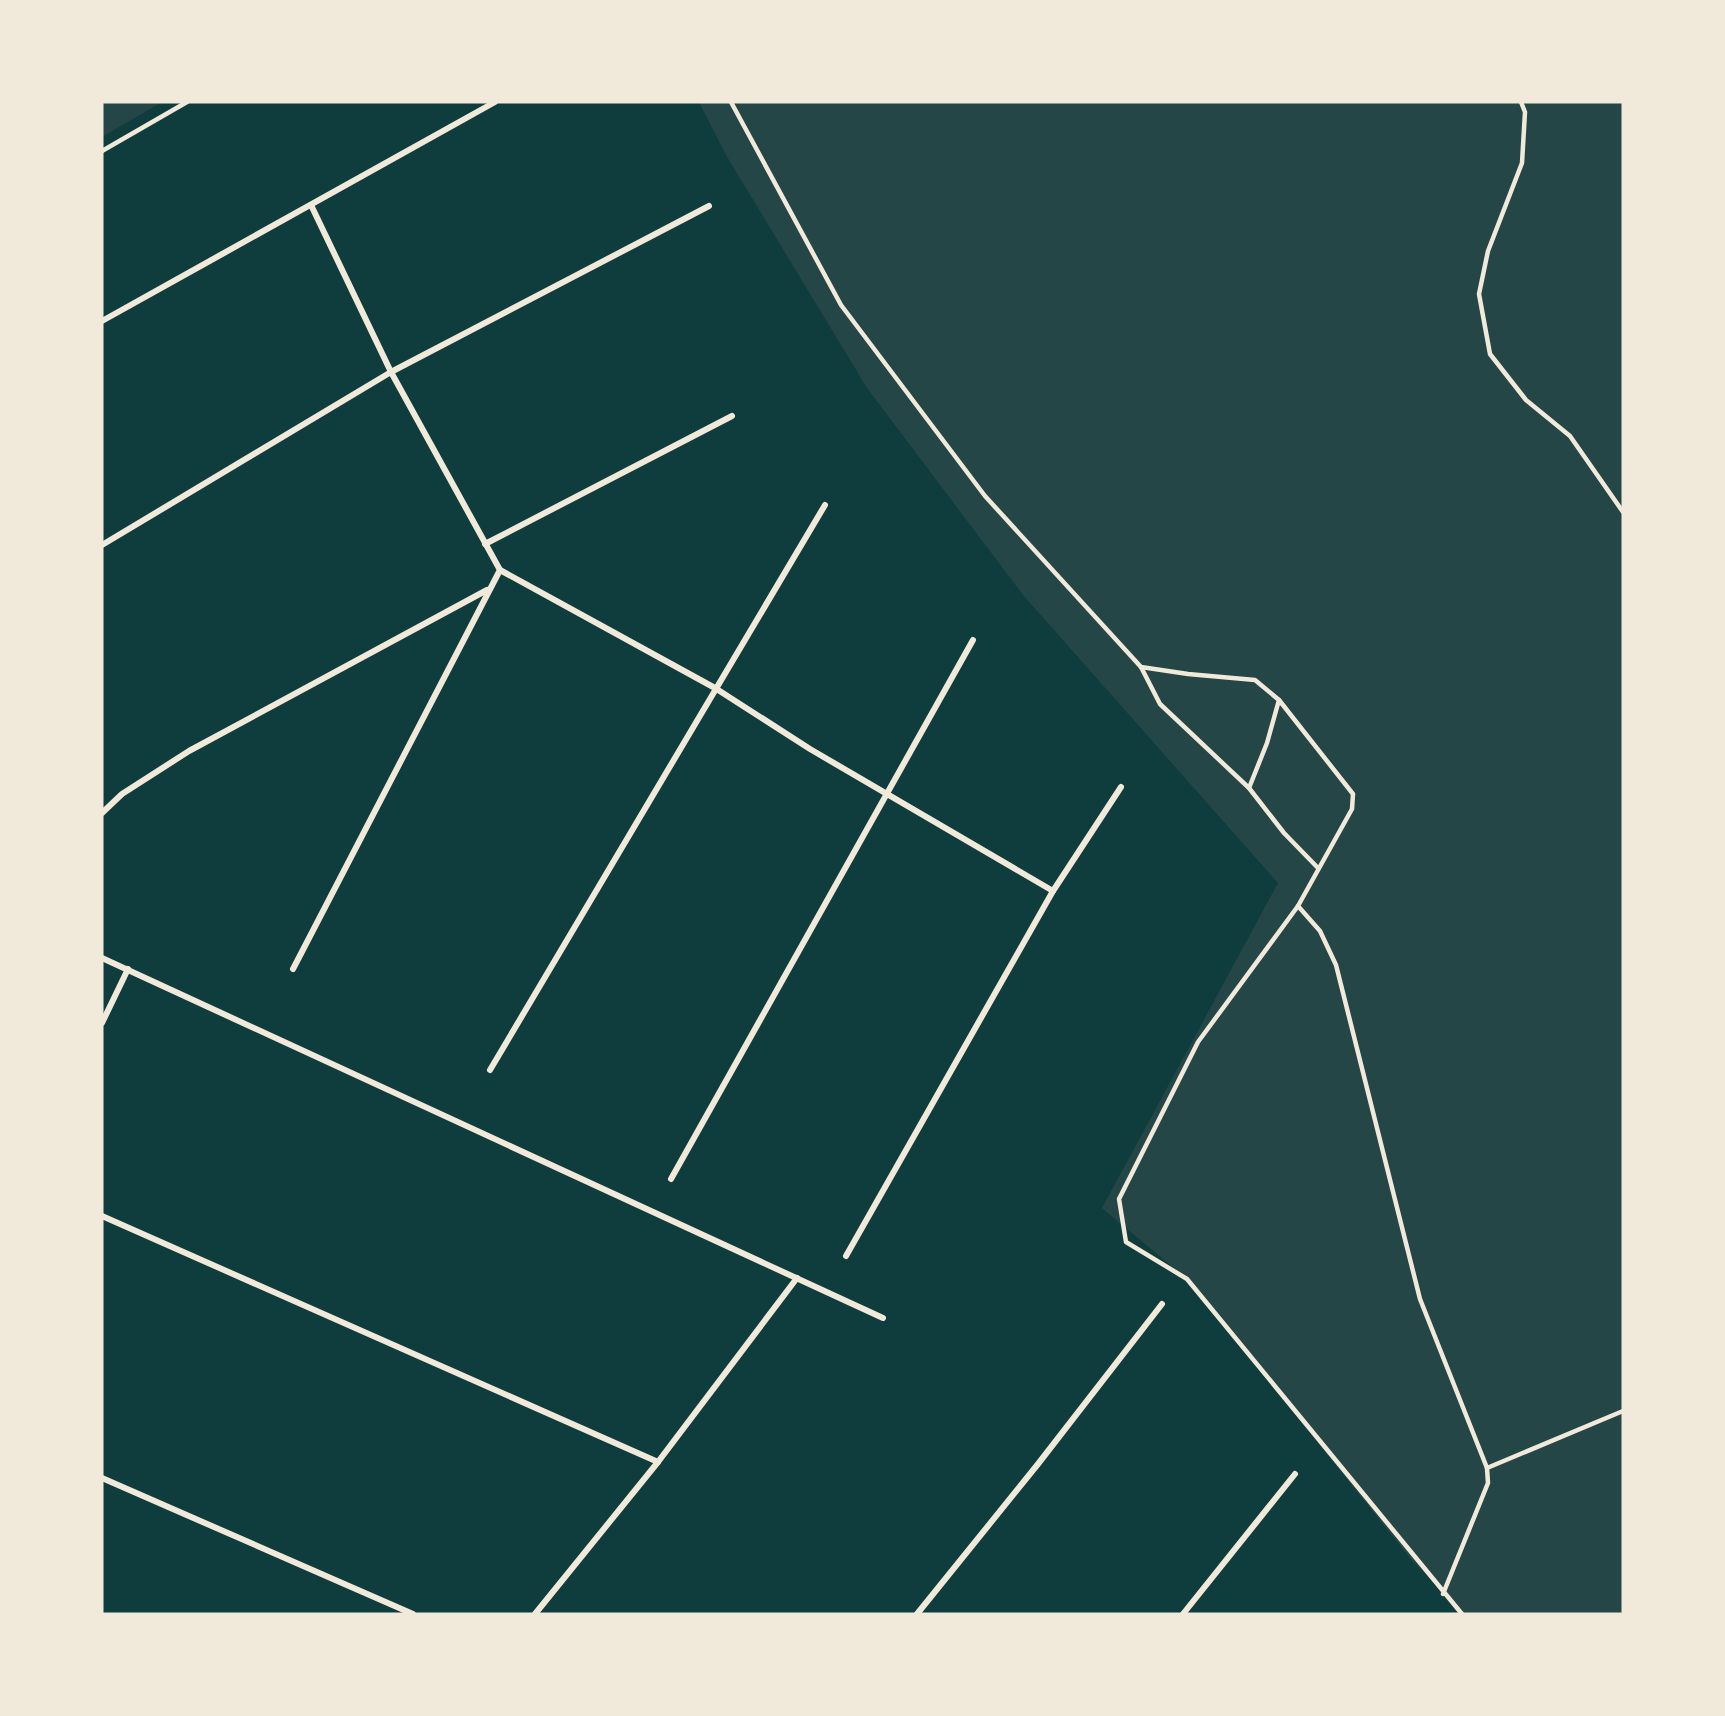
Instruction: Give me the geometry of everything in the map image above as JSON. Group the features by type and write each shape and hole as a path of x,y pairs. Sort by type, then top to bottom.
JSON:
{"street":[{"path":"102,321 495,102"},
{"path":"311,205 391,372 500,570 715,688 885,794 1053,891"},
{"path":"102,545 391,372 709,206"},
{"path":"485,544 732,416"},
{"path":"490,1070 825,505"},
{"path":"293,969 500,570"},
{"path":"102,813 122,794 189,751 488,590"},
{"path":"671,1179 973,640"},
{"path":"846,1257 1053,891 1121,787"},
{"path":"102,958 883,1318"},
{"path":"102,1023 128,969"},
{"path":"102,1216 658,1462"},
{"path":"535,1614 658,1462 797,1278"},
{"path":"917,1614 1038,1464 1162,1304"},
{"path":"1183,1614 1295,1474"},
{"path":"102,1478 413,1614"}],"lane":[{"path":"102,151 187,102"},
{"path":"731,102 842,305 985,496 1141,667 1160,704 1249,788 1284,833 1318,868"},
{"path":"1521,102 1525,112 1522,163 1488,251 1479,294 1490,354 1526,400 1570,436 1623,512"},
{"path":"1141,667 1255,680 1278,700 1353,794 1352,809 1298,906 1198,1042 1119,1199 1126,1242 1187,1279 1443,1594 1462,1614"},
{"path":"1249,788 1267,743 1278,700"},
{"path":"1298,906 1320,931 1336,965 1420,1299 1487,1468 1488,1484 1443,1594"},
{"path":"1487,1468 1623,1411"}],"shaded area":[{"path":"102,102 162,102 102,137"},
{"path":"699,102 1623,102 1623,1614 1464,1614 1410,1558 1187,1279 1102,1208 1278,883 1023,595 867,388 726,155"}]}
